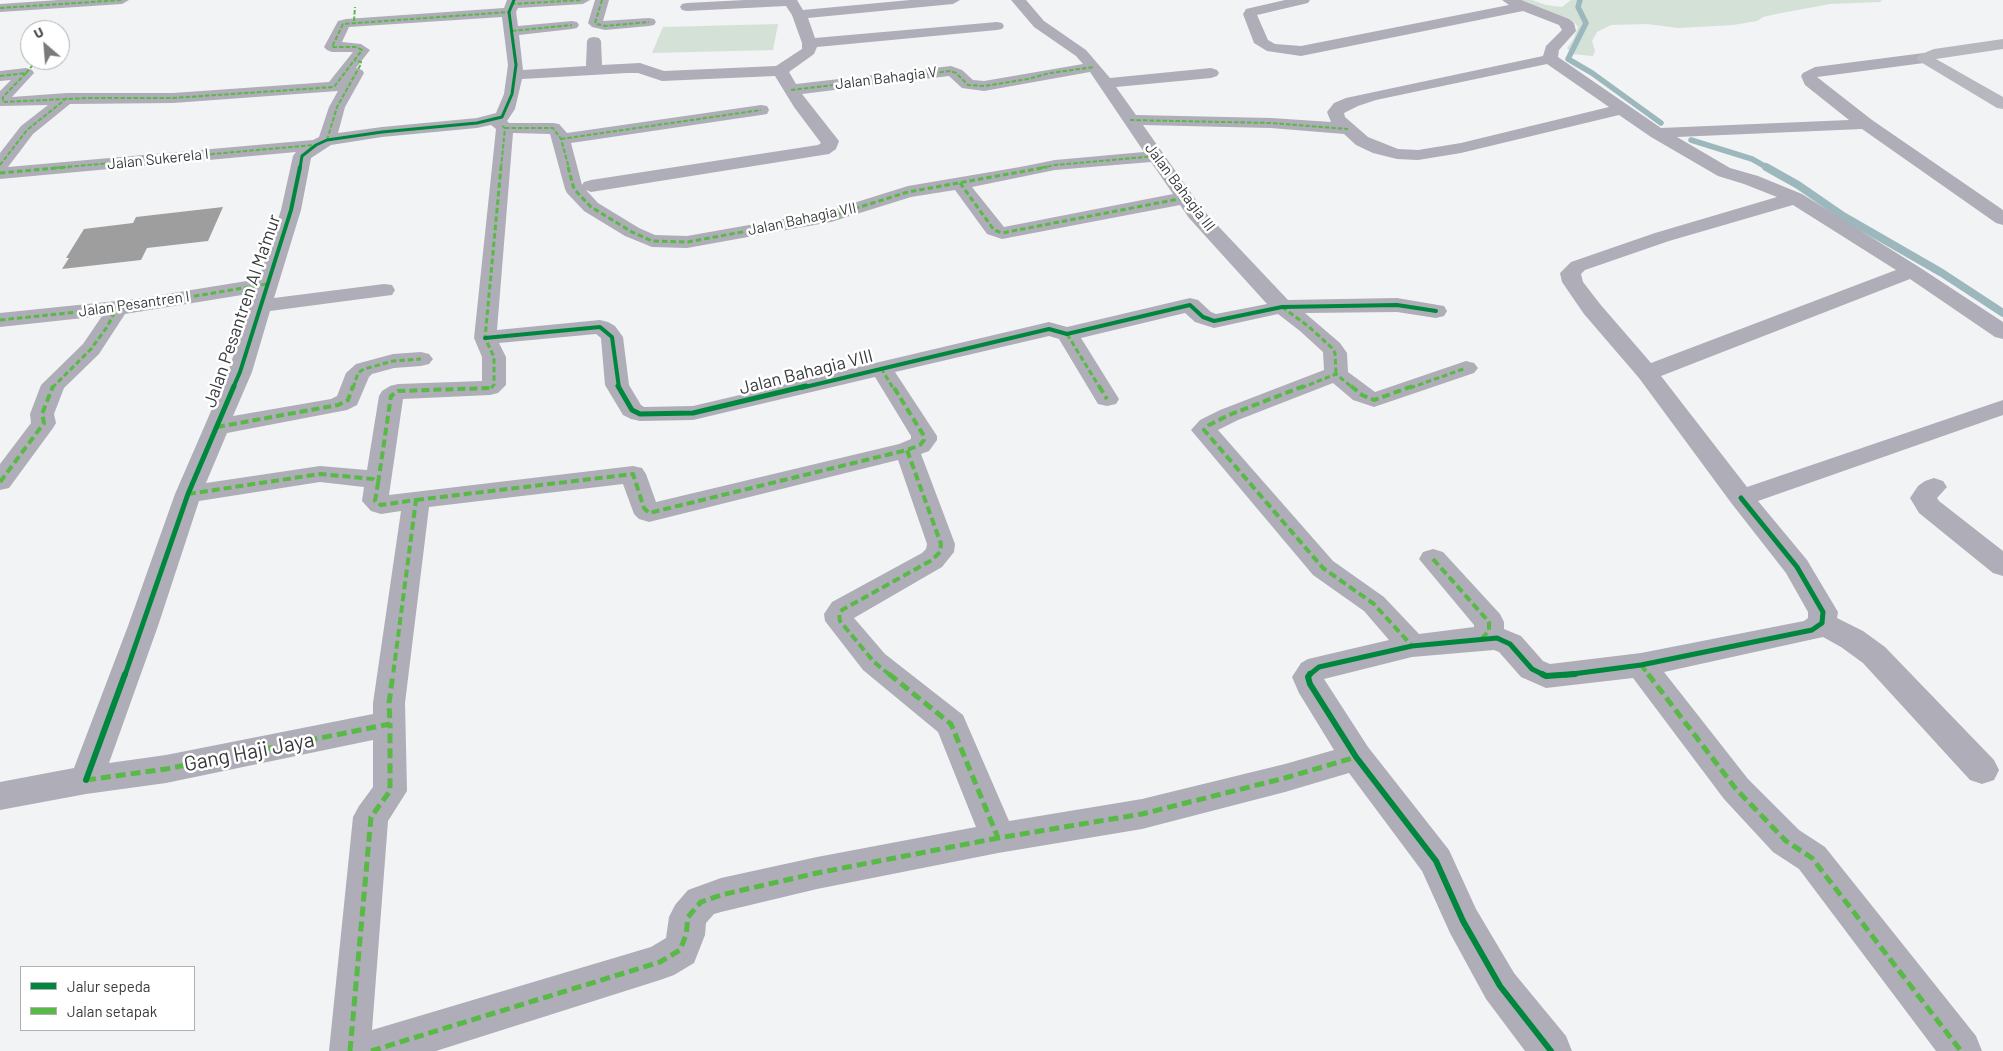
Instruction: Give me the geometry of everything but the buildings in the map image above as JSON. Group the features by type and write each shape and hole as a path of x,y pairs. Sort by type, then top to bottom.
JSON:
{"street":[{"path":"0,8 122,0"},
{"path":"321,143 337,107 361,64 356,47 334,48 331,46 343,24 354,14 583,0"},
{"path":"602,0 596,24 605,26 649,22"},
{"path":"687,7 793,6 953,0"},
{"name":"Jalan Bahagia III","path":"1018,0 1039,24 1081,53 1094,67 1196,214 1282,307 1308,326 1332,348 1335,353 1336,374"},
{"path":"1303,0 1251,12 1250,14 1262,43 1272,48 1301,51 1524,6"},
{"path":"1509,0 1569,26 1569,31 1551,49 1550,59"},
{"path":"511,5 516,65 512,94 500,124 485,338 494,357 494,385 490,388 398,391 391,396 375,502 381,505 633,474 644,508 649,513 907,450 920,445 924,440 924,436 881,368"},
{"path":"515,75 640,68 656,74 677,76 780,71 809,51 810,44 793,6"},
{"path":"512,31 572,25"},
{"path":"810,44 997,26"},
{"path":"594,41 594,70"},
{"path":"2003,44 1934,54 1924,58 1815,72 1809,76 1810,82 1866,124 2003,219"},
{"path":"29,70 3,97 2,100 4,102 67,98 173,98 334,88 358,55"},
{"path":"1924,58 2003,104"},
{"path":"1622,109 1461,148 1418,155 1397,154 1379,149 1362,141 1337,119 1335,112 1340,107 1352,102 1550,59 1658,133 1724,172 1751,180 1795,198 1912,271 2003,332"},
{"name":"Jalan Bahagia V","path":"791,90 951,71 956,73 968,85 984,86 1028,80 1050,73 1094,67"},
{"path":"591,186 823,150 830,145 830,141 802,107 780,71"},
{"path":"0,76 26,73"},
{"path":"1106,83 1211,73"},
{"path":"0,165 27,130 67,98"},
{"path":"321,143 500,124 553,128 561,139 760,110"},
{"path":"1130,120 1271,123 1348,129"},
{"path":"1658,133 1866,124"},
{"name":"Jalan Bahagia VII","path":"561,139 574,189 591,207 632,232 652,241 687,242 831,216 908,192 1020,173 1055,165 1157,156"},
{"name":"Jalan Sukerela I","path":"0,173 321,143"},
{"name":"Jalan Pesantren Al Ma'mur","path":"86,780 143,626 188,494 240,372 291,210 302,156 321,143"},
{"path":"1724,172 1732,185 1765,207"},
{"path":"960,183 994,230 1002,233 1184,198"},
{"path":"1551,1051 1500,986 1463,921 1436,860 1356,757 1310,684 1308,677 1312,671 1319,667 1412,646 1481,639 1502,639 1510,644 1532,669 1546,676 1558,676 1641,664 1812,630 1822,623 1823,612 1797,567 1741,498 1647,373 1592,309 1573,282 1570,273 1578,266 1662,237 1795,198"},
{"path":"1647,373 1912,271"},
{"name":"Jalan Pesantren I","path":"0,320 264,295 384,290"},
{"path":"1282,307 1397,304 1436,310"},
{"name":"Jalan Bahagia VIII","path":"485,338 600,327 612,337 616,385 632,410 640,414 693,413 824,384 881,368 1050,329 1067,334 1190,305 1203,318 1214,321 1282,307"},
{"path":"0,482 44,423 42,414 53,385 91,349 107,327 117,308"},
{"path":"1067,334 1107,399"},
{"path":"217,427 338,405 348,400 358,373 364,369 393,362 421,359"},
{"path":"1412,646 1374,604 1323,568 1204,430 1209,425 1229,415 1336,374 1362,395 1374,400 1466,368"},
{"path":"1741,498 2003,407"},
{"path":"907,450 941,544 940,552 932,560 842,610 839,614 840,622 874,662 951,724 998,838"},
{"path":"188,494 320,474 366,477 378,483"},
{"path":"1934,487 1923,498 1929,507 2003,566"},
{"path":"350,1051 371,818 390,791 390,714 416,500"},
{"path":"1432,558 1489,622 1489,631 1481,639"},
{"path":"1822,623 1852,639 1874,655 1982,770"},
{"path":"1641,664 1736,789 1786,841 1812,858 1961,1051"},
{"name":"Gang Haji Jaya","path":"0,796 86,780 166,769 390,714"},
{"path":"371,1051 660,962 680,950 686,935 688,917 701,902 817,873 998,838 1142,814 1276,780 1356,757"}],"shaded area":[{"path":"1515,0 1532,0 1546,5 1562,7 1571,0 1882,0 1880,2 1830,4 1776,14 1763,17 1757,21 1733,25 1678,28 1647,24 1611,25 1597,32 1592,41 1595,51 1593,56 1572,54 1567,48 1573,40 1578,27 1574,22"},
{"path":"778,24 773,50 652,53 663,27"}],"waterway":[{"path":"1580,0 1578,7 1586,23 1568,59 1592,73 1661,123"},
{"path":"1691,140 1752,159 1768,168"},
{"path":"1766,167 1798,185 1843,216 1942,273 2003,313"}],"marked path":[{"path":"0,8 122,0"},
{"path":"511,4 583,0"},
{"path":"602,0 595,23 597,24 605,26 649,22"},
{"path":"354,21 355,7"},
{"path":"0,76 26,73 3,97 3,102 88,98 173,98 334,87 362,50 356,47 332,47 343,24 509,12"},
{"path":"512,31 572,25"},
{"path":"327,140 337,107 361,64 361,62 354,60"},
{"path":"791,90 951,71 956,73 968,85 984,86 1028,79 1050,73 1094,67"},
{"path":"0,165 27,130 67,98"},
{"path":"561,139 761,110"},
{"path":"1130,120 1271,123 1348,129"},
{"path":"378,483 391,396 398,391 490,388 494,385 494,357 485,338 505,128 502,126"},
{"path":"505,128 553,128 557,131 561,139 574,189 591,207 632,232 652,241 687,242 831,216 908,192 1020,173 1055,165 1157,156"},
{"path":"0,173 314,145"},
{"path":"960,183 994,230 1002,233 1184,198"},
{"path":"0,320 136,306 267,284"},
{"path":"1282,307 1308,326 1332,348 1335,353 1336,374"},
{"path":"0,482 44,423 42,414 53,385 91,349 107,327 117,308"},
{"path":"1067,334 1107,399"},
{"path":"217,427 338,405 348,400 358,373 364,369 393,361 421,359"},
{"path":"416,500 633,474 644,508 649,513 907,450 920,445 924,440 924,436 881,368"},
{"path":"1412,646 1374,604 1323,568 1204,430 1209,425 1229,415 1336,374 1362,395 1374,400 1466,368"},
{"path":"907,450 941,544 940,552 932,560 842,610 839,614 840,621 874,662 951,724 998,838 1142,814 1285,778 1356,757"},
{"path":"86,780 166,769 390,724 389,703 416,500 381,505 375,501 378,483 373,479 320,474 188,494"},
{"path":"1433,559 1489,622 1489,631 1481,639"},
{"path":"1641,665 1736,789 1786,841 1812,858 1961,1051"},
{"path":"350,1051 371,817 390,791 390,724"},
{"path":"371,1051 660,962 680,950 686,935 688,917 701,902 721,895 817,873 998,838"}],"cycle path":[{"path":"86,780 143,626 188,494 240,372 291,210 302,156 316,145 327,140 382,132 477,123 502,117 512,94 516,65 509,12 514,0"},
{"path":"485,338 600,327 612,337 617,385 632,410 640,414 693,413 1049,329 1067,334 1190,305 1203,317 1214,321 1282,307 1397,305 1436,311"},
{"path":"1551,1051 1500,986 1463,921 1436,861 1356,757 1310,684 1308,677 1312,671 1319,667 1412,646 1497,638 1510,644 1532,669 1546,676 1558,676 1641,665 1812,630 1822,623 1823,612 1797,567 1741,498"}]}
